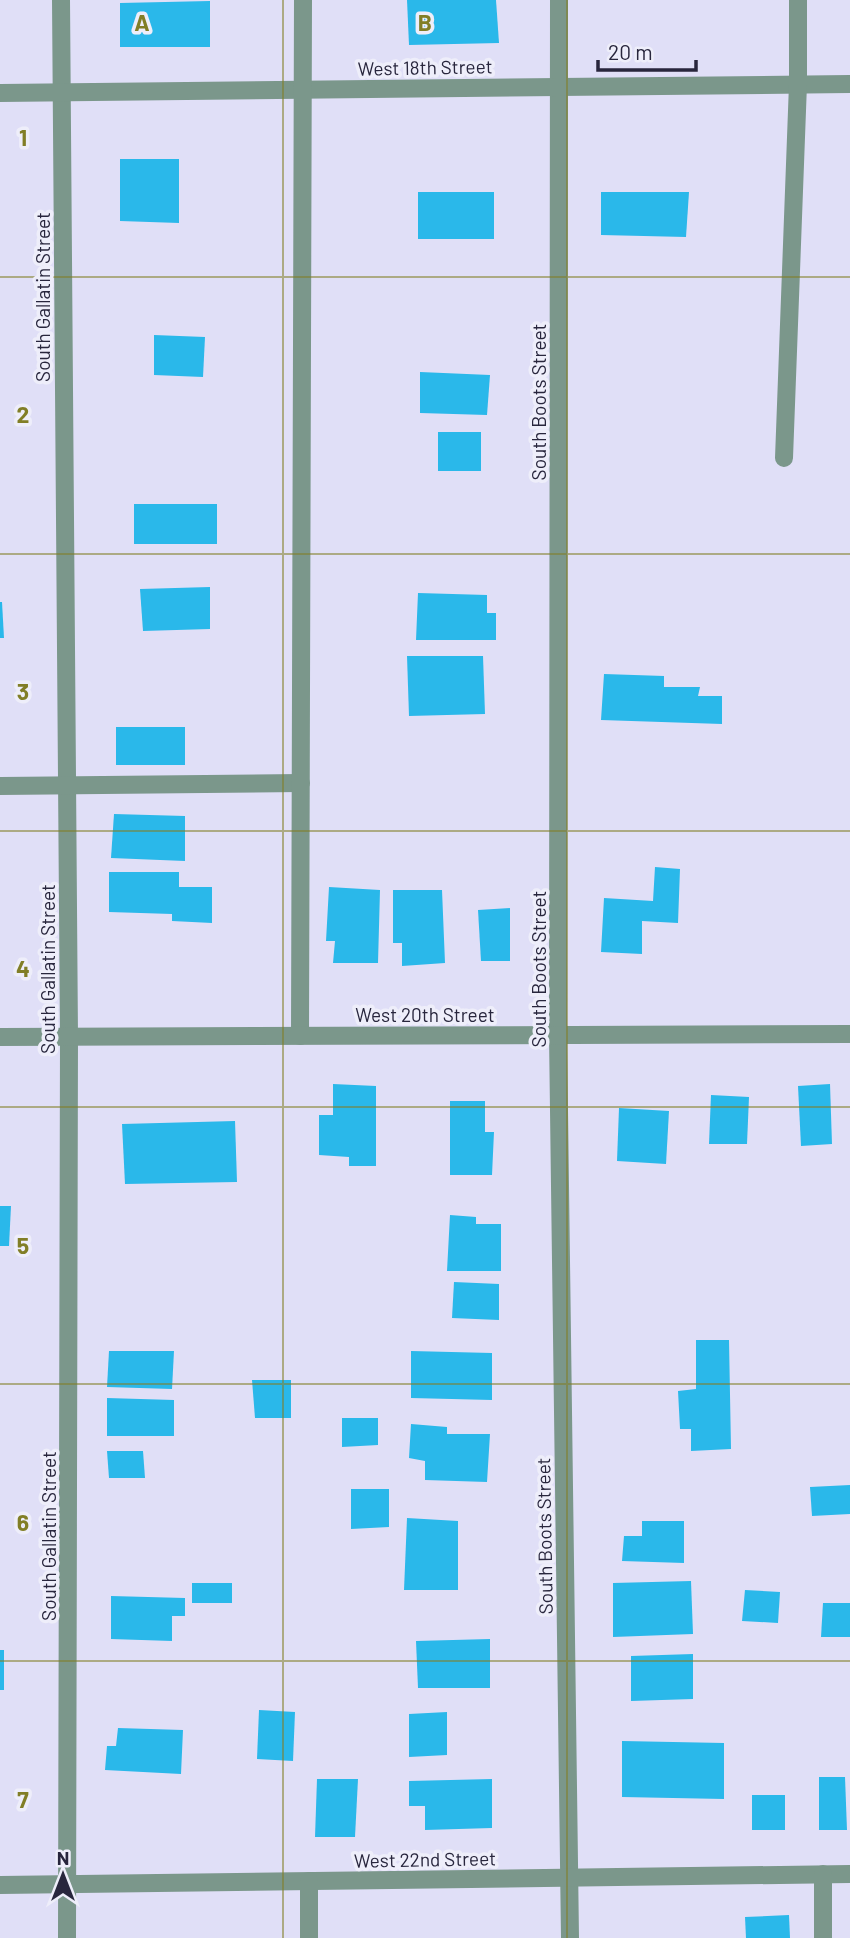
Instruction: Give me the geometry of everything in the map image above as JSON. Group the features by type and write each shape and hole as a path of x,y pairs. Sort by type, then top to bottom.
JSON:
{"street":[{"name":"South Gallatin Street","path":"61,0 69,1037 68,1938"},
{"path":"300,1036 303,0"},
{"name":"South Boots Street","path":"559,0 558,1035 569,1938"},
{"path":"784,458 798,84 798,0"},
{"name":"West 18th Street","path":"0,93 850,84"},
{"path":"0,786 301,783"},
{"name":"West 20th Street","path":"0,1037 850,1034"},
{"path":"823,1874 823,1938"},
{"name":"West 22nd Street","path":"0,1885 850,1874"},
{"path":"309,1881 309,1938"}],"building":[{"path":"407,0 496,0 499,43 409,45"},
{"path":"210,1 210,47 120,47 120,3"},
{"path":"120,159 179,159 179,223 120,221"},
{"path":"418,192 494,192 494,239 418,239"},
{"path":"601,192 689,192 686,237 601,235"},
{"path":"154,335 205,337 203,377 154,375"},
{"path":"420,372 490,375 487,415 420,413"},
{"path":"438,432 481,432 481,471 438,471"},
{"path":"134,504 217,504 217,544 134,544"},
{"path":"210,587 210,629 143,631 140,589"},
{"path":"418,593 487,595 487,613 496,613 496,640 416,640"},
{"path":"2,602 4,638 0,638"},
{"path":"407,656 483,656 485,714 409,716"},
{"path":"604,674 664,676 664,687 700,687 698,696 722,696 722,724 601,720"},
{"path":"116,727 185,727 185,765 116,765"},
{"path":"114,814 185,816 185,861 111,858"},
{"path":"655,867 680,869 678,923 642,921 642,954 601,952 604,898 653,901"},
{"path":"109,872 179,872 179,887 212,887 212,923 172,921 172,914 109,912"},
{"path":"329,887 380,890 378,963 333,963 335,941 326,941"},
{"path":"393,890 442,890 445,963 402,966 402,943 393,943"},
{"path":"510,908 510,961 481,961 478,910"},
{"path":"333,1084 376,1086 376,1166 349,1166 349,1157 319,1155 319,1115 333,1115"},
{"path":"830,1084 832,1144 801,1146 798,1086"},
{"path":"711,1095 749,1097 747,1144 709,1144"},
{"path":"450,1101 485,1101 485,1132 494,1132 492,1175 450,1175"},
{"path":"619,1108 669,1111 666,1164 617,1161"},
{"path":"235,1121 237,1182 125,1184 122,1124"},
{"path":"0,1206 11,1206 9,1246 0,1246"},
{"path":"450,1215 476,1217 476,1224 501,1224 501,1271 447,1271"},
{"path":"454,1282 499,1284 499,1320 452,1318"},
{"path":"696,1340 729,1340 731,1449 691,1451 691,1429 680,1429 678,1391 696,1389"},
{"path":"109,1351 174,1351 172,1389 107,1387"},
{"path":"411,1351 492,1353 492,1400 411,1398"},
{"path":"252,1380 291,1380 291,1418 255,1418"},
{"path":"107,1398 174,1400 174,1436 107,1436"},
{"path":"342,1418 378,1418 378,1445 342,1447"},
{"path":"411,1424 447,1427 447,1434 490,1434 487,1482 425,1480 425,1461 409,1458"},
{"path":"107,1451 143,1451 145,1478 109,1478"},
{"path":"850,1485 850,1514 812,1516 810,1487"},
{"path":"351,1489 389,1489 389,1527 351,1529"},
{"path":"407,1518 458,1521 458,1590 404,1590"},
{"path":"642,1521 684,1521 684,1563 622,1561 624,1536 642,1536"},
{"path":"691,1581 693,1634 613,1637 613,1583"},
{"path":"192,1583 232,1583 232,1603 192,1603"},
{"path":"745,1590 780,1592 778,1623 742,1621"},
{"path":"111,1596 185,1598 185,1616 172,1616 172,1641 111,1639"},
{"path":"823,1603 850,1603 850,1637 821,1637"},
{"path":"490,1639 490,1688 418,1688 416,1641"},
{"path":"0,1650 4,1650 4,1690 0,1690"},
{"path":"693,1654 693,1699 631,1701 631,1656"},
{"path":"259,1710 295,1712 293,1761 257,1759"},
{"path":"447,1712 447,1755 409,1757 409,1714"},
{"path":"118,1728 183,1730 181,1774 105,1770 107,1746 116,1746"},
{"path":"622,1741 724,1743 724,1799 622,1797"},
{"path":"819,1777 845,1777 847,1830 819,1830"},
{"path":"317,1779 358,1779 355,1837 315,1837"},
{"path":"492,1779 492,1828 425,1830 425,1806 409,1806 409,1781"},
{"path":"752,1795 785,1795 785,1830 752,1830"},
{"path":"789,1915 790,1938 746,1938 745,1917"}]}
